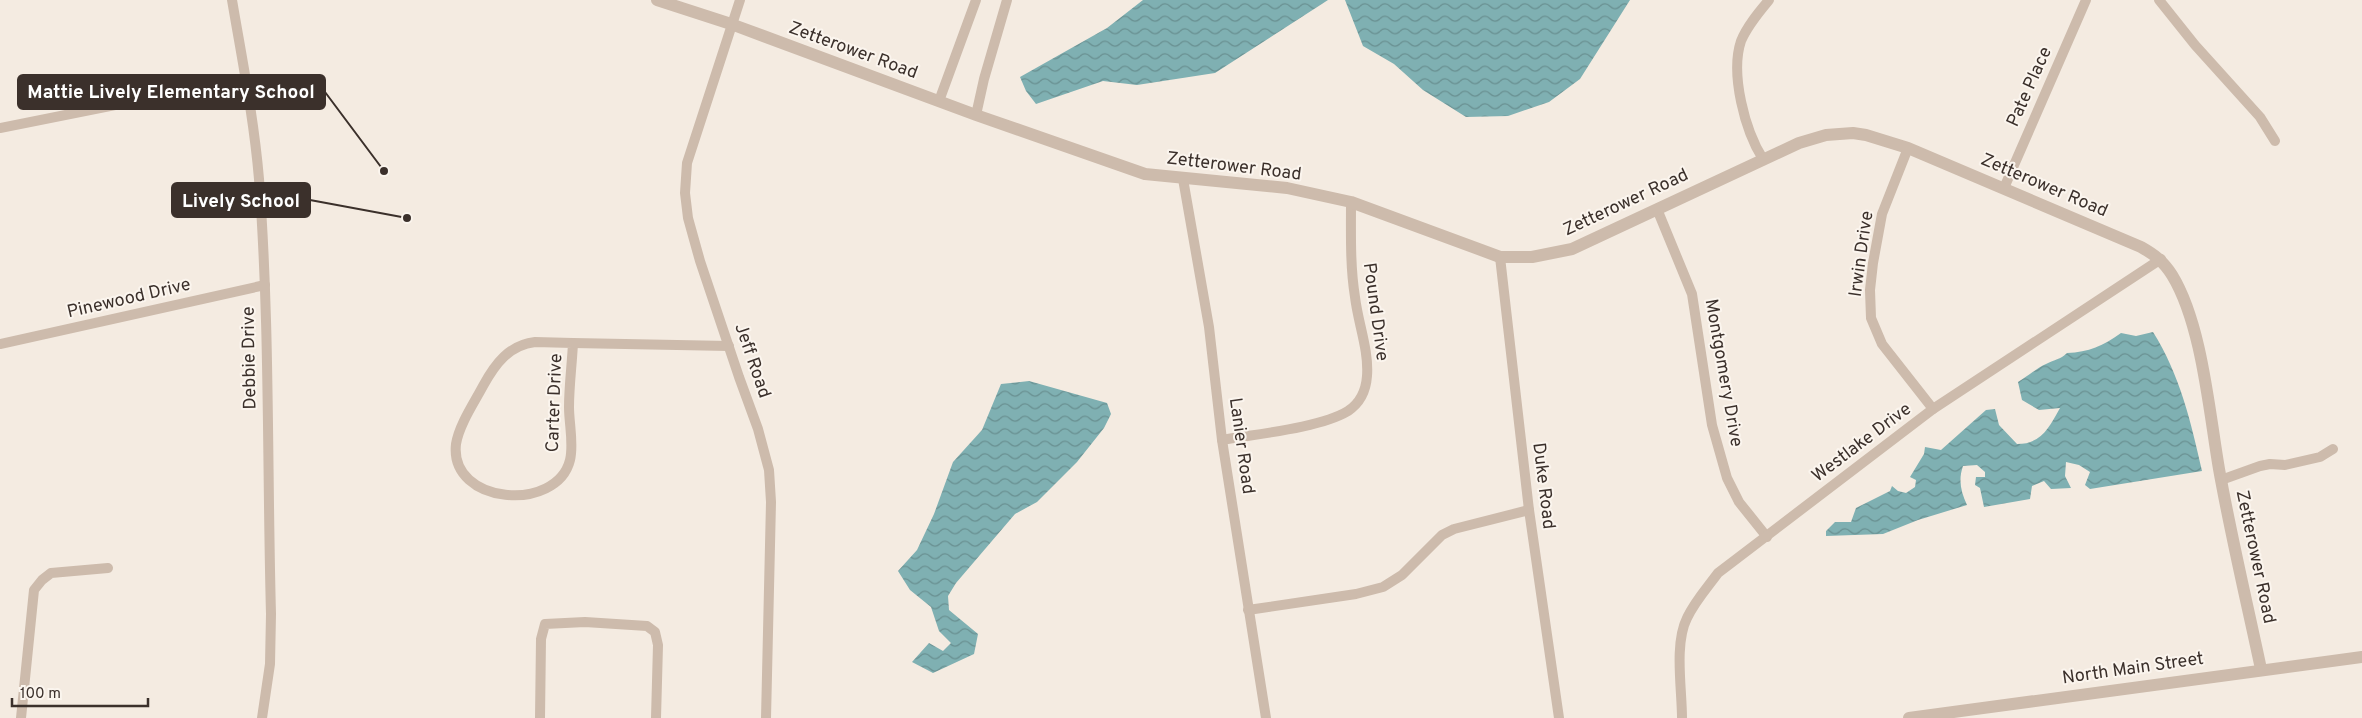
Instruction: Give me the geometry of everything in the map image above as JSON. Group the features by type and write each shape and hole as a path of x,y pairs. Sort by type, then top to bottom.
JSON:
{"street":[{"name":"Debbie Drive","path":"232,0 246,79 259,178 265,286 271,614 270,664 262,718"},
{"name":"Zetterower Road","path":"657,0 731,24 976,116 1144,174 1287,188 1351,202 1500,258 1532,257 1572,249 1763,159 1806,141 1839,133 1866,134 1908,148 2004,188 2141,248 2161,259 2172,276 2181,294 2198,345 2221,480 2261,670"},
{"name":"Jeff Road","path":"740,0 687,163 684,193 697,252 758,429 769,470 771,502 766,718"},
{"path":"939,101 976,0"},
{"path":"976,116 984,79 1006,0"},
{"path":"1763,159 1754,143 1747,119 1740,90 1736,59 1742,40 1750,25 1769,0"},
{"name":"Pate Place","path":"2004,188 2086,0"},
{"path":"2160,0 2196,45 2260,117 2275,141"},
{"path":"0,128 246,79"},
{"name":"Irwin Drive","path":"1908,148 1882,214 1870,290 1871,318 1882,344 1933,409"},
{"name":"Lanier Road","path":"1183,179 1209,327 1222,440 1266,718"},
{"name":"Pound Drive","path":"1222,440 1324,422 1349,410 1358,401 1365,389 1367,362 1354,295 1351,250 1351,202"},
{"name":"Montgomery Drive","path":"1657,209 1692,294 1712,425 1727,478 1739,502 1767,537"},
{"name":"Duke Road","path":"1500,258 1529,510 1558,718"},
{"name":"Westlake Drive","path":"1682,718 1680,646 1686,619 1701,594 1718,573 1933,409 2161,259"},
{"name":"Pinewood Drive","path":"0,344 265,286"},
{"name":"Carter Drive","path":"573,343 569,404 570,459 558,482 538,491 507,495 493,493 469,481 461,470 456,444 472,406 500,360 510,350 522,344 573,343 729,346"},
{"path":"2221,480 2260,466 2270,464 2286,465 2320,457 2334,449"},
{"path":"1248,610 1356,594 1383,587 1402,575 1437,540 1454,529 1529,510"},
{"path":"21,718 34,590 51,573 108,568"},
{"path":"540,718 541,639 545,624 585,622 647,626 655,632 658,645 656,718"},
{"name":"North Main Street","path":"1909,718 2362,657"}],"water":[{"path":"1143,0 1328,0 1215,73 1137,85 1103,81 1036,104 1026,91 1020,77 1107,28"},
{"path":"1345,0 1630,0 1580,79 1549,102 1508,116 1466,117 1423,90 1394,64 1363,46"},
{"path":"2153,332 2170,365 2184,399 2202,471 2090,489 2085,485 2090,472 2079,465 2066,462 2065,476 2071,488 2051,489 2044,481 2032,486 2030,499 1984,507 1980,488 1975,485 1976,477 1985,477 1985,472 1977,465 1963,466 1961,486 1967,505 1918,520 1883,534 1826,536 1826,531 1835,522 1851,522 1856,508 1890,491 1892,486 1898,491 1906,493 1915,487 1916,480 1910,477 1924,454 1925,447 1941,450 1986,410 1995,409 1999,425 2017,444 2038,438 2048,428 2060,408 2039,410 2022,400 2018,382 2040,367 2067,353 2096,348 2121,333 2136,336"},
{"path":"1029,381 1107,403 1111,414 1104,428 1077,462 1037,502 1015,514 956,583 948,596 949,610 978,634 974,654 933,673 912,662 929,643 943,651 951,643 939,631 931,607 910,590 898,571 917,550 934,514 953,462 982,430 1001,384"}],"place":[{"name":"Mattie Lively Elementary School","path":"384,171"},
{"name":"Lively School","path":"407,218"}]}
